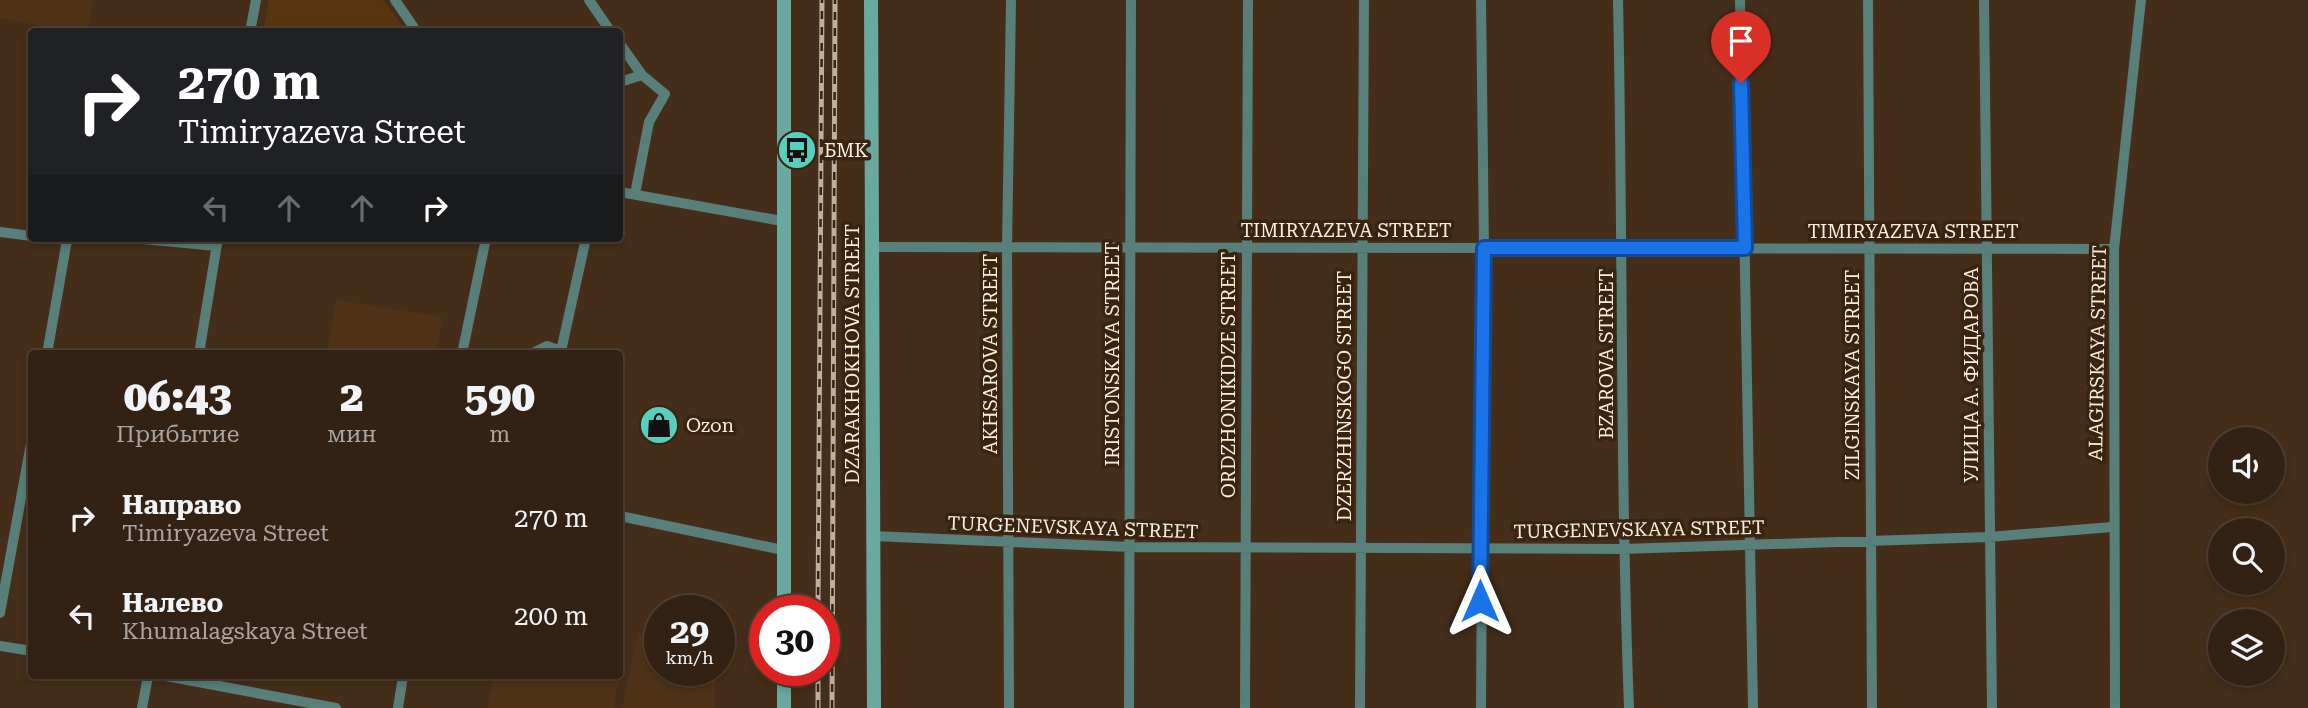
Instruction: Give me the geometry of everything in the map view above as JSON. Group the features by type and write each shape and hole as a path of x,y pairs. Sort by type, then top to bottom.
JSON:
{"street":[{"path":"251,28 256,0"},
{"path":"395,0 414,28"},
{"path":"589,0 608,28"},
{"path":"783,0 783,595"},
{"name":"DZARAKHOKHOVA STREET","path":"871,0 874,708"},
{"name":"AKHSAROVA STREET","path":"1009,708 1007,248 1011,0"},
{"name":"IRISTONSKAYA STREET","path":"1129,708 1131,0"},
{"name":"ORDZHONIKIDZE STREET","path":"1245,708 1248,0"},
{"name":"DZERZHINSKOGO STREET","path":"1360,708 1364,0"},
{"path":"1481,0 1484,248 1481,708"},
{"name":"BZAROVA STREET","path":"1618,0 1623,248 1623,549 1629,708"},
{"path":"1740,0 1754,708"},
{"name":"ZILGINSKAYA STREET","path":"1868,0 1872,708"},
{"name":"УЛИЦА А. ФИДАРОВА","path":"1984,0 1992,708"},
{"name":"ALAGIRSKAYA STREET","path":"2115,708 2112,527 2114,249 2141,0"},
{"path":"623,48 642,75 665,94 649,122 635,194"},
{"path":"623,81 642,75"},
{"path":"623,192 782,221"},
{"path":"0,232 28,236"},
{"path":"48,350 67,242"},
{"path":"200,350 217,242"},
{"path":"463,350 485,242"},
{"path":"561,350 585,242"},
{"name":"TIMIRYAZEVA STREET","path":"871,247 2114,249"},
{"path":"539,350 547,346 558,350"},
{"path":"0,613 28,460"},
{"path":"623,517 783,550"},
{"name":"TURGENEVSKAYA STREET","path":"873,536 1130,547 1623,549 1989,537 2112,527"},
{"path":"0,646 28,650"},
{"path":"142,708 147,679"},
{"path":"182,679 335,708"},
{"path":"398,708 403,679"},
{"path":"784,686 784,708"}],"shaded area":[{"path":"0,0 93,0 88,28 52,28 0,18"},
{"path":"269,0 383,0 404,28 264,28"},
{"path":"336,300 442,317 436,350 328,350"},
{"path":"638,632 644,634 644,686 715,686 715,708 622,708"},
{"path":"493,679 619,679 614,708 488,708"}],"railway":[{"path":"818,595 822,0"},
{"path":"832,708 835,0"},
{"path":"818,686 818,708"}],"place":[{"name":"БМК","path":"797,150"},
{"name":"Ozon","path":"659,425"}],"route":[{"path":"1480,601 1484,248 1745,248 1741,83"}]}
